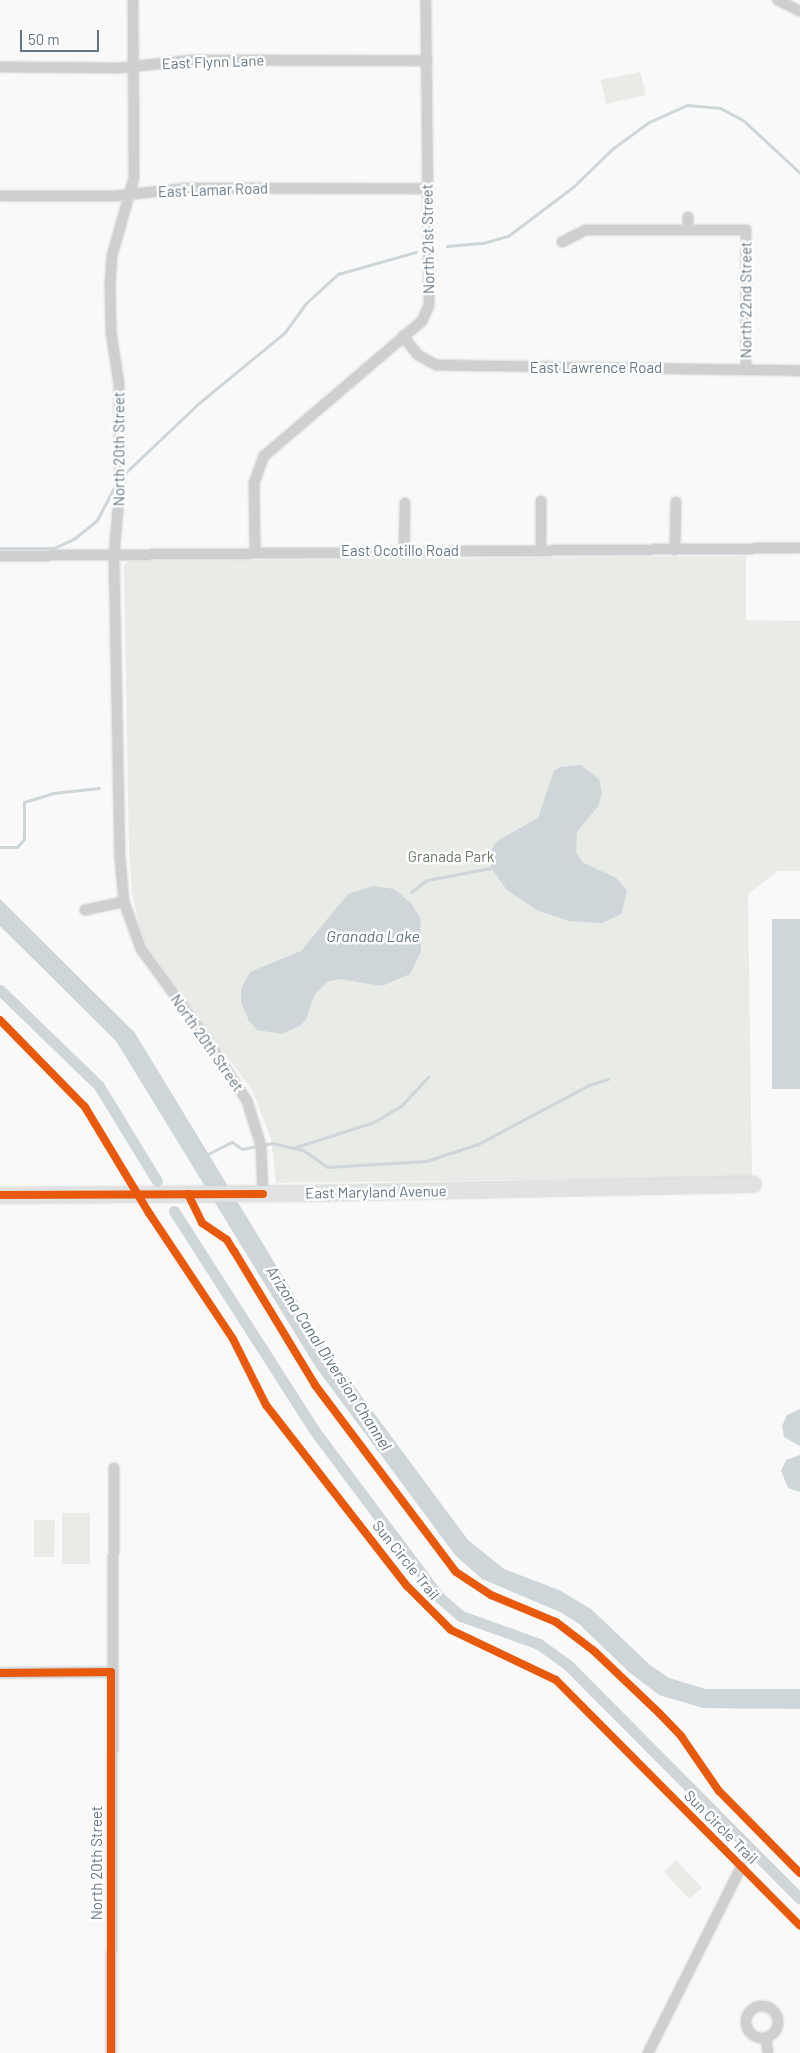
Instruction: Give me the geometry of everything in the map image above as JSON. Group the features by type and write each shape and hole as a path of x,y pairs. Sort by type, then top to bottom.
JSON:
{"street":[{"name":"North 20th Street","path":"133,0 134,178 112,256 110,284 110,332 120,384 120,486 114,556 120,858 124,902 141,949 209,1042 247,1101 261,1146 263,1194"},
{"name":"North 21st Street","path":"255,552 254,483 264,456 422,321 429,305 426,0"},
{"path":"778,0 800,11"},
{"name":"East Flynn Lane","path":"0,67 132,68 194,60 427,61"},
{"name":"East Lamar Road","path":"0,196 131,194 188,188 427,189"},
{"path":"562,242 586,230 688,230 688,218"},
{"name":"North 22nd Street","path":"688,230 746,230 746,369"},
{"name":"East Lawrence Road","path":"403,336 418,355 436,365 800,371"},
{"path":"541,501 541,550"},
{"path":"675,550 676,502"},
{"path":"404,550 406,503"},
{"name":"East Ocotillo Road","path":"0,556 114,556 404,550 800,548"},
{"path":"85,910 124,902"},
{"name":"East Maryland Avenue","path":"0,1195 263,1194 753,1184"},
{"name":"North 20th Street","path":"111,2053 111,1672 114,1468"},
{"path":"0,1673 111,1672"},
{"path":"648,2053 741,1866"},
{"path":"766,2038 770,2053"}],"green space":[{"path":"640,72 646,95 606,104 601,80"},
{"name":"Granada Park","path":"746,556 746,620 800,621 800,871 778,871 748,894 752,1177 276,1183 271,1139 253,1092 147,946 140,928 132,894 129,851 124,566 129,561"},
{"path":"62,1513 90,1513 90,1564 62,1564"},
{"path":"34,1520 55,1520 54,1557 34,1557"},
{"path":"676,1860 702,1888 689,1899 664,1872"}],"water":[{"path":"581,765 599,779 602,793 598,806 577,832 576,852 582,862 616,878 627,891 621,914 602,923 569,921 537,910 507,890 491,868 491,850 497,841 538,818 554,771 560,767"},
{"name":"Granada Lake","path":"373,886 394,889 411,903 420,918 421,951 410,974 382,986 340,979 327,982 314,996 306,1020 300,1026 282,1034 257,1030 249,1021 241,1002 241,989 250,972 301,951 348,894"},
{"name":"Arizona Canal Diversion Channel","path":"0,899 135,1033 328,1351 468,1540 504,1569 559,1590 591,1609 650,1665 669,1678 706,1689 800,1689 800,1709 703,1708 659,1695 629,1672 579,1624 560,1612 482,1579 455,1555 315,1366 116,1041 0,926"},
{"path":"772,919 800,919 800,1089 772,1089"},
{"path":"800,1409 800,1446 784,1437 782,1426 787,1415"},
{"path":"800,1455 800,1492 788,1488 781,1471 786,1460"}],"waterway":[{"path":"447,246 483,243 508,236 574,186 612,149 649,122 687,105 720,108 744,121 800,173"},
{"path":"123,475 199,403 285,332 305,304 338,274 416,252"},
{"path":"0,548 54,548 75,538 97,520 116,484"},
{"path":"0,847 17,847 24,839 24,802 53,793 99,788"},
{"path":"411,892 427,880 491,868"},
{"path":"0,990 99,1086 157,1181"},
{"path":"293,1148 374,1122 401,1106 428,1077"},
{"path":"204,1156 232,1142 242,1149 272,1143 303,1150 327,1167 426,1161 478,1144 589,1085 608,1079"},
{"path":"174,1211 314,1430 439,1597 461,1616 539,1644 567,1664 800,1899"}],"cycle path":[{"name":"Sun Circle Trail","path":"0,1020 85,1107 149,1213 233,1339 266,1405 407,1586 451,1630 556,1680 800,1926"},
{"path":"188,1194 202,1223 227,1240 315,1385 456,1572 491,1595 556,1622 594,1651 681,1736 719,1791 800,1873"},
{"path":"0,1195 263,1194"},
{"path":"0,1673 111,1672 111,2053"}]}
